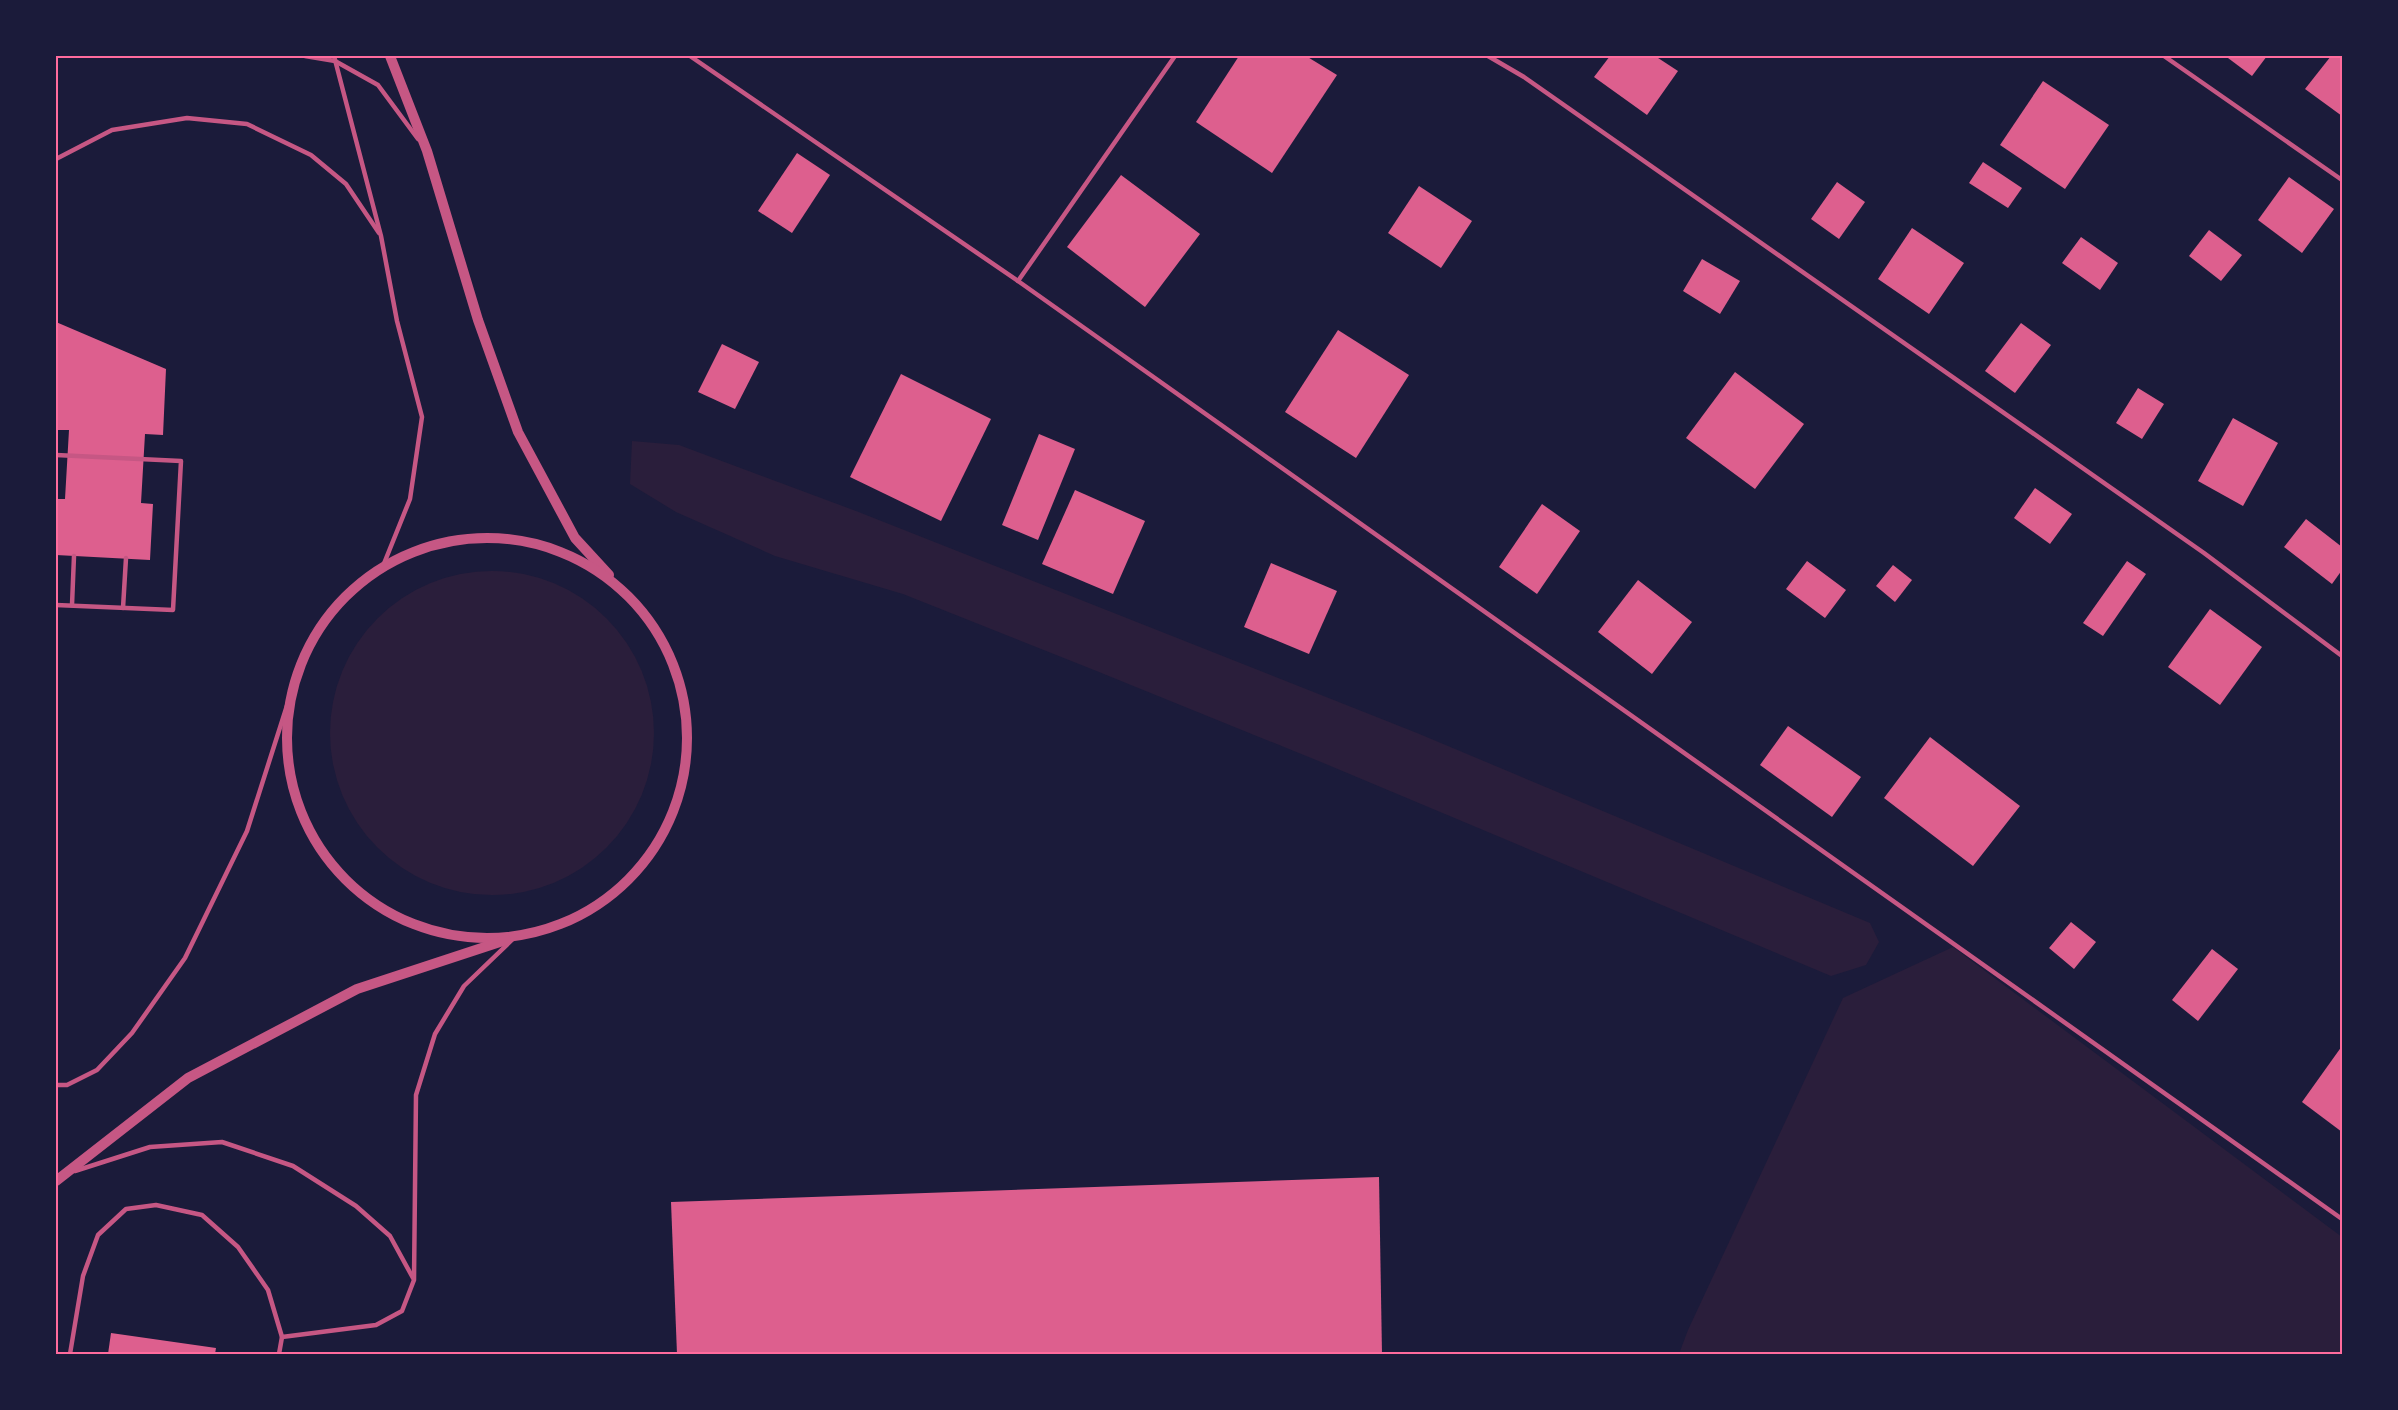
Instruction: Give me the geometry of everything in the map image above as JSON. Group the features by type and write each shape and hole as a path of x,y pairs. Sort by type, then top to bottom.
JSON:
{"street":[{"path":"58,1178 188,1078 347,994 515,937 570,921 619,890 656,847 680,795 688,738 680,682 657,630 575,538 518,432 478,320 427,151 390,56"},
{"path":"515,937 459,937 406,921 359,892 329,860 297,802 286,748 291,693 310,643 341,599 383,566 442,542 505,538 566,553 619,586"}],"lane":[{"path":"305,56 334,58 378,84 427,151"},
{"path":"690,56 1018,281 2343,1219"},
{"path":"1018,281 1175,56"},
{"path":"1488,56 1533,84 2204,553 2343,656"},
{"path":"2164,56 2343,180"},
{"path":"334,58 381,236 397,321 422,417 410,499 383,566"},
{"path":"56,159 112,130 187,118 248,124 311,155 346,184 381,236"},
{"path":"56,455 181,461 173,610 56,604"},
{"path":"72,605 74,556"},
{"path":"123,608 126,558"},
{"path":"56,1085 67,1085 97,1070 132,1033 185,958 247,831 291,693"},
{"path":"282,1337 376,1325 402,1311 414,1280 416,1095 435,1034 464,986 515,937"},
{"path":"58,1178 150,1147 222,1142 293,1166 356,1206 390,1236 414,1280"},
{"path":"70,1354 83,1276 98,1235 126,1209 156,1205 202,1215 238,1247 268,1290 282,1337 279,1354"}],"shaded area":[{"path":"632,441 679,445 856,511 1417,733 1870,923 1879,942 1866,965 1831,976 1321,762 903,594 775,556 676,512 630,484"},
{"path":"492,571 524,574 568,590 595,608 617,630 635,657 647,686 654,733 651,765 635,809 617,836 595,858 568,876 539,888 492,895 460,892 416,876 389,858 367,836 349,809 337,780 330,733 333,701 349,657 367,630 389,608 416,590 445,578"},
{"path":"1953,947 2342,1237 2342,1354 1679,1354 1688,1330 1843,998"}],"building":[{"path":"1239,56 1306,56 1337,75 1272,173 1196,122"},
{"path":"1610,56 1655,56 1678,71 1647,115 1594,77"},
{"path":"2230,56 2267,56 2252,76 2228,58"},
{"path":"2331,56 2342,56 2342,116 2305,89"},
{"path":"2043,81 2109,125 2065,189 2000,145"},
{"path":"797,153 830,175 792,233 758,211"},
{"path":"1983,162 2022,188 2008,208 1969,183"},
{"path":"1121,175 1200,234 1145,307 1067,247"},
{"path":"2289,177 2334,209 2302,253 2258,220"},
{"path":"1837,182 1865,202 1839,239 1811,219"},
{"path":"1419,186 1472,221 1441,268 1388,233"},
{"path":"1912,228 1964,263 1929,314 1878,279"},
{"path":"2209,230 2242,255 2221,281 2189,256"},
{"path":"2081,237 2118,263 2100,290 2062,263"},
{"path":"1702,259 1740,281 1720,314 1683,291"},
{"path":"56,322 166,369 163,435 145,434 141,503 153,504 150,560 56,555 56,499 65,499 69,430 56,430"},
{"path":"2021,323 2051,345 2015,393 1985,371"},
{"path":"1338,330 1409,375 1356,458 1285,412"},
{"path":"722,344 759,362 735,409 698,392"},
{"path":"1735,372 1804,424 1755,489 1686,438"},
{"path":"901,374 991,419 941,521 850,477"},
{"path":"2138,388 2164,404 2142,439 2116,423"},
{"path":"2233,418 2278,443 2243,506 2198,481"},
{"path":"1039,434 1075,449 1038,540 1002,525"},
{"path":"2035,488 2072,514 2050,544 2014,518"},
{"path":"1075,490 1145,521 1113,594 1042,564"},
{"path":"1542,504 1580,531 1537,594 1499,567"},
{"path":"2306,519 2342,547 2342,570 2332,584 2284,547"},
{"path":"1807,561 1846,590 1825,618 1786,589"},
{"path":"2127,561 2146,574 2103,636 2083,623"},
{"path":"1271,563 1337,591 1309,654 1244,627"},
{"path":"1893,565 1912,580 1895,602 1876,586"},
{"path":"1638,580 1692,622 1652,674 1598,632"},
{"path":"2210,609 2262,647 2220,705 2168,667"},
{"path":"1788,726 1861,777 1832,817 1760,765"},
{"path":"1930,737 2020,806 1973,866 1884,798"},
{"path":"2071,922 2096,942 2074,969 2049,948"},
{"path":"2212,949 2238,969 2198,1021 2172,1000"},
{"path":"2342,1046 2342,1132 2302,1102"},
{"path":"1379,1177 1382,1354 677,1354 671,1202"},
{"path":"111,1333 216,1348 215,1354 108,1354"}]}
